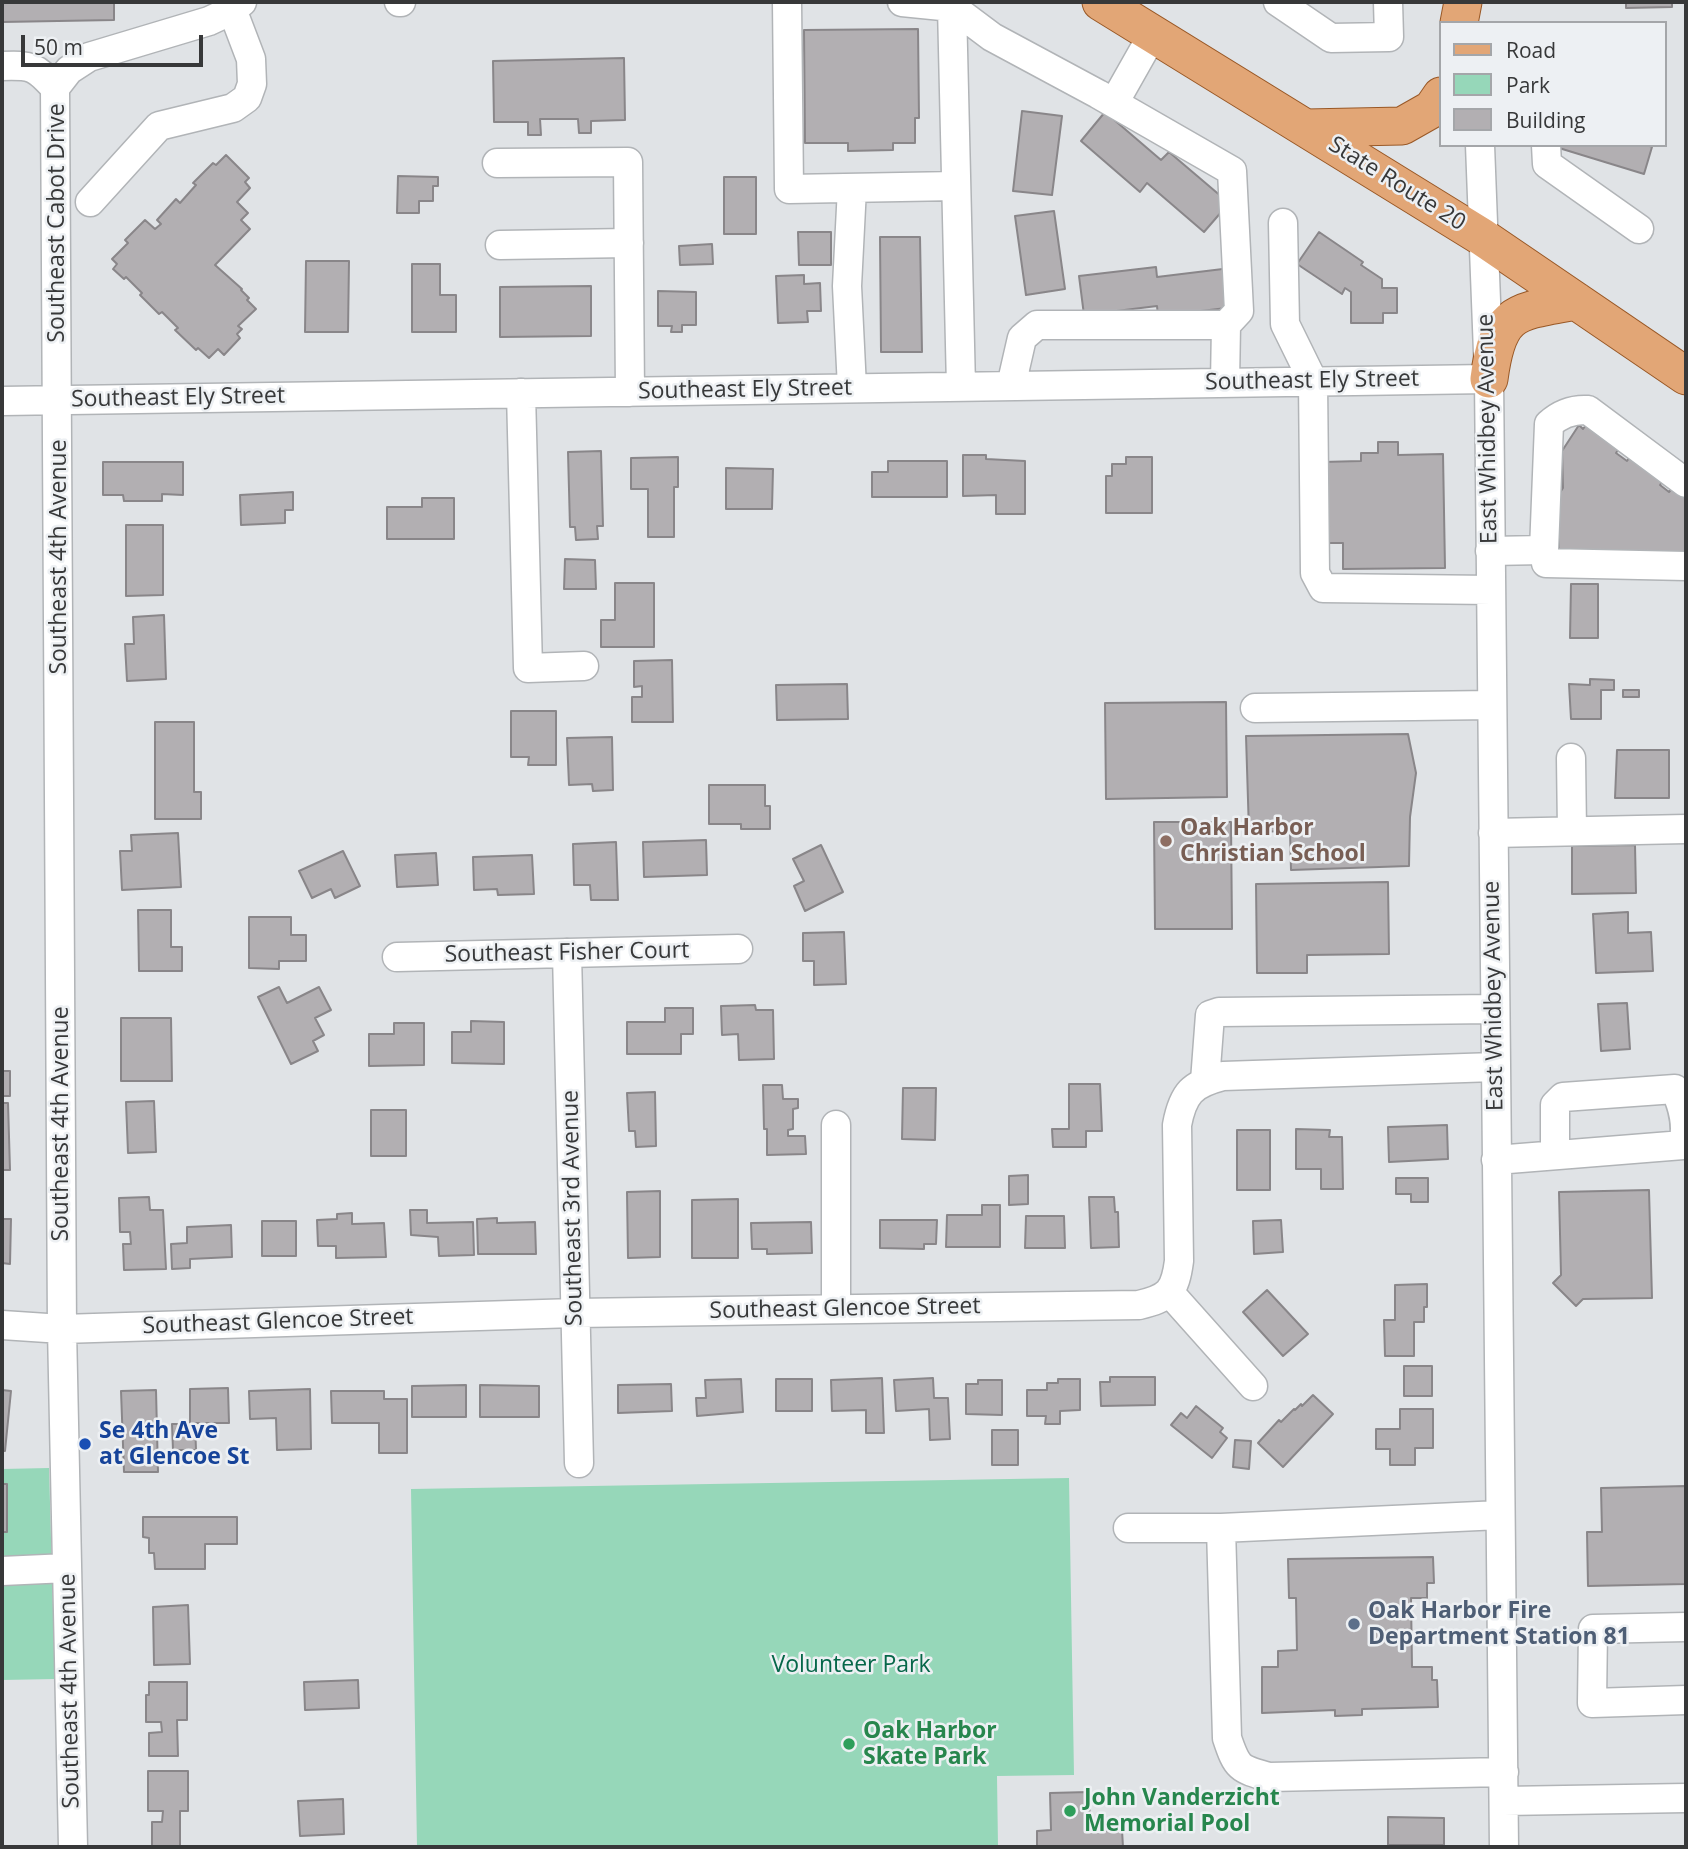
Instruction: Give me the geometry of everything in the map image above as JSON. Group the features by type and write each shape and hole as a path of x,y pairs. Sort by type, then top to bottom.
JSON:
{"main road":[{"name":"State Route 20","path":"1101,2 1482,237 1686,376"},
{"path":"1459,21 1463,2"},
{"path":"1306,128 1402,126 1432,109 1440,97"},
{"path":"1489,379 1493,346 1504,325 1522,312 1576,302"}],"street":[{"path":"787,2 789,189 956,186"},
{"path":"902,2 952,7 992,37 1232,171 1239,311 1226,326 1225,383"},
{"path":"1278,2 1331,38 1389,37 1388,2"},
{"path":"1477,2 1478,21"},
{"path":"90,202 159,126 233,108 247,98 252,84 251,59 237,5"},
{"name":"Southeast Cabot Drive","path":"58,400 55,88 69,70 89,57 208,21 237,5"},
{"path":"952,7 961,387"},
{"path":"1114,103 1153,34"},
{"path":"2,66 27,65 41,72 55,88"},
{"name":"East Whidbey Avenue","path":"1480,147 1489,379 1504,1847"},
{"path":"1546,147 1547,163 1639,229"},
{"path":"497,163 628,162 630,392"},
{"path":"852,188 847,286 852,388"},
{"path":"1283,223 1285,324 1313,381 1315,573 1323,588 1491,590"},
{"path":"500,245 629,243"},
{"path":"1011,386 1022,338 1037,325 1226,326"},
{"name":"Southeast Ely Street","path":"2,401 1489,379"},
{"path":"521,393 528,668 584,666"},
{"name":"Southeast 4th Avenue","path":"58,400 62,1329 73,1847"},
{"path":"1686,483 1588,410 1559,415 1549,424 1544,550 1546,563 1686,566"},
{"path":"1490,551 1544,550"},
{"path":"1255,708 1492,705"},
{"path":"1571,758 1572,831"},
{"path":"1493,833 1686,829"},
{"name":"Southeast Fisher Court","path":"397,957 738,949"},
{"name":"Southeast 3rd Avenue","path":"567,953 579,1463"},
{"path":"1205,1081 1210,1015 1219,1012 1494,1009"},
{"path":"1253,1386 1170,1293 1176,1280 1179,1261 1177,1125 1180,1107 1190,1091 1205,1081 1223,1076 1495,1066"},
{"path":"1496,1160 1683,1145 1683,1107 1675,1089 1563,1097 1555,1105 1555,1155"},
{"path":"836,1125 836,1309"},
{"name":"Southeast Glencoe Street","path":"2,1325 62,1329 575,1313 1139,1306 1155,1302 1170,1293"},
{"path":"1128,1528 1221,1528 1500,1515"},
{"path":"1221,1528 1227,1738 1234,1760 1247,1771 1269,1777 1504,1772"},
{"path":"2,1571 67,1568"},
{"path":"1686,1626 1592,1629 1592,1703 1686,1700"},
{"path":"1504,1801 1686,1798"}],"green space":[{"path":"49,1468 55,1679 2,1680 2,1469"},
{"name":"Volunteer Park","path":"1069,1478 1074,1775 997,1776 998,1847 417,1847 411,1489"}],"building":[{"path":"2,2 114,2 114,20 2,22"},
{"path":"1626,2 1672,2 1672,7 1626,8"},
{"path":"918,29 919,118 915,118 915,143 893,143 893,150 848,151 848,143 805,143 804,30"},
{"path":"624,58 625,120 591,121 591,133 579,133 578,119 540,119 541,135 528,135 528,122 494,122 493,61"},
{"path":"1022,111 1062,116 1052,195 1013,191"},
{"path":"1105,112 1161,160 1169,152 1229,203 1204,232 1147,183 1140,192 1081,141"},
{"path":"1559,147 1652,147 1644,174"},
{"path":"226,155 249,178 245,182 250,188 237,202 248,213 241,220 250,229 215,265 242,289 249,298 247,300 256,309 238,326 242,329 237,334 240,338 224,355 218,349 209,358 175,330 178,328 162,312 159,314 126,277 124,279 113,269 117,264 112,259 128,243 125,240 145,220 155,229 161,224 157,220 176,199 180,203 196,185 193,183 213,163 216,165"},
{"path":"398,176 438,177 438,186 433,186 433,201 419,201 419,213 397,213"},
{"path":"724,177 756,177 756,234 724,234"},
{"path":"1054,211 1065,289 1026,295 1015,216"},
{"path":"798,232 831,232 831,265 799,265"},
{"path":"1319,232 1363,262 1361,265 1382,279 1382,288 1397,288 1397,313 1383,313 1383,323 1351,323 1351,292 1345,288 1342,294 1297,264"},
{"path":"880,237 920,237 922,352 881,352"},
{"path":"712,244 713,264 680,265 679,246"},
{"path":"306,261 349,261 348,332 305,332"},
{"path":"412,264 440,264 440,295 456,295 456,332 412,332"},
{"path":"1156,267 1157,277 1231,268 1235,307 1158,316 1157,306 1084,315 1079,276"},
{"path":"804,275 804,284 820,283 821,311 807,311 808,322 778,323 776,276"},
{"path":"591,286 591,336 500,337 500,287"},
{"path":"658,291 696,292 696,325 682,325 682,332 671,332 672,326 658,326"},
{"path":"1587,424 1620,447 1616,453 1627,461 1631,455 1664,479 1660,485 1669,492 1674,486 1686,494 1686,558 1559,559 1562,451 1579,425 1583,429"},
{"path":"1378,442 1398,442 1398,455 1443,454 1445,568 1343,569 1343,543 1323,543 1322,462 1361,461 1361,453 1378,453"},
{"path":"601,451 603,526 597,526 598,539 576,540 575,527 570,527 568,452"},
{"path":"963,455 986,455 986,459 1025,461 1025,514 996,514 996,495 963,496"},
{"path":"678,457 678,487 674,487 674,537 648,537 648,489 631,489 631,458"},
{"path":"1126,457 1152,457 1152,513 1106,513 1106,476 1112,476 1112,464 1126,464"},
{"path":"888,461 947,461 947,497 872,497 872,472 888,472"},
{"path":"103,462 183,462 183,495 162,494 162,501 124,501 123,495 103,495"},
{"path":"726,468 773,469 772,509 726,509"},
{"path":"293,492 293,510 285,510 285,523 241,525 240,495"},
{"path":"422,498 454,498 454,539 387,539 387,507 422,507"},
{"path":"126,525 163,525 163,595 126,596"},
{"path":"565,559 595,560 596,589 564,589"},
{"path":"615,583 654,583 654,647 601,647 601,620 615,620"},
{"path":"1571,584 1598,584 1598,638 1570,638"},
{"path":"164,615 166,679 127,681 125,644 134,644 133,617"},
{"path":"672,660 673,722 632,722 632,697 642,697 642,686 634,687 634,661"},
{"path":"1590,679 1614,680 1614,690 1601,690 1601,719 1571,719 1569,684 1590,685"},
{"path":"847,684 848,719 777,720 776,685"},
{"path":"1623,690 1639,690 1639,697 1623,697"},
{"path":"1226,702 1227,797 1106,799 1105,703"},
{"path":"511,711 556,711 556,765 528,765 529,757 511,757"},
{"path":"155,722 194,722 194,792 201,792 201,819 155,819"},
{"path":"1408,734 1416,773 1410,817 1409,866 1291,870 1290,831 1249,832 1246,736"},
{"path":"612,737 613,790 593,791 592,784 569,785 567,738"},
{"path":"1617,750 1669,750 1669,798 1615,798"},
{"path":"709,785 765,785 765,806 770,806 770,829 741,829 741,824 709,824"},
{"path":"1154,822 1231,822 1232,929 1155,929"},
{"path":"178,833 181,887 122,890 120,851 132,851 131,835"},
{"path":"706,840 707,875 644,877 643,842"},
{"path":"616,842 618,900 591,900 590,885 574,885 573,844"},
{"path":"821,845 843,892 805,911 794,886 804,881 793,859"},
{"path":"1635,845 1636,893 1572,894 1572,846"},
{"path":"343,851 360,886 335,898 331,889 312,898 299,871"},
{"path":"436,853 438,885 397,887 395,855"},
{"path":"532,855 534,894 498,895 497,889 474,890 473,857"},
{"path":"1388,882 1389,954 1307,955 1307,973 1257,973 1256,884"},
{"path":"138,910 171,910 171,947 182,947 182,971 139,971"},
{"path":"1628,912 1628,933 1651,932 1653,971 1596,973 1593,914"},
{"path":"249,917 291,917 291,935 306,935 306,961 279,961 279,969 249,968"},
{"path":"844,932 846,984 814,985 814,961 803,961 803,933"},
{"path":"279,987 287,1003 319,987 331,1010 315,1018 324,1035 313,1041 318,1051 291,1064 258,997"},
{"path":"1627,1003 1630,1049 1601,1051 1598,1004"},
{"path":"755,1005 756,1010 773,1010 774,1059 739,1060 738,1034 722,1035 721,1006"},
{"path":"665,1008 693,1008 693,1034 681,1034 681,1054 627,1054 627,1022 665,1022"},
{"path":"121,1018 171,1018 172,1081 121,1081"},
{"path":"471,1021 504,1022 504,1064 452,1063 452,1032 471,1032"},
{"path":"394,1023 424,1023 424,1065 369,1066 369,1034 394,1034"},
{"path":"2,1071 10,1071 10,1096 2,1096"},
{"path":"1069,1084 1100,1084 1102,1131 1086,1131 1086,1147 1053,1147 1052,1129 1069,1129"},
{"path":"763,1085 782,1085 783,1099 798,1099 798,1108 793,1109 793,1129 788,1130 788,1136 805,1136 806,1154 767,1155"},
{"path":"903,1088 936,1088 935,1140 902,1139"},
{"path":"655,1092 656,1146 636,1147 635,1131 629,1131 627,1093"},
{"path":"154,1101 156,1152 128,1153 126,1102"},
{"path":"2,1103 8,1103 10,1170 2,1170"},
{"path":"371,1110 406,1110 406,1156 371,1156"},
{"path":"1447,1125 1448,1159 1389,1162 1388,1127"},
{"path":"1296,1129 1330,1130 1329,1137 1342,1137 1343,1189 1321,1189 1321,1169 1296,1169"},
{"path":"1237,1130 1270,1130 1270,1190 1237,1190"},
{"path":"1028,1175 1028,1204 1009,1205 1009,1176"},
{"path":"1396,1178 1428,1178 1428,1202 1411,1202 1411,1194 1396,1194"},
{"path":"1649,1190 1652,1298 1583,1299 1576,1306 1553,1283 1561,1275 1559,1192"},
{"path":"660,1191 660,1257 628,1258 627,1192"},
{"path":"149,1197 150,1210 163,1210 166,1269 124,1270 123,1244 131,1244 130,1232 120,1232 119,1198"},
{"path":"1089,1197 1114,1197 1115,1212 1118,1212 1119,1247 1091,1248"},
{"path":"738,1199 738,1258 692,1258 692,1200"},
{"path":"982,1205 1000,1205 1000,1247 946,1247 947,1215 982,1215"},
{"path":"410,1210 427,1210 427,1223 473,1222 474,1255 439,1256 438,1237 411,1235"},
{"path":"352,1213 352,1224 384,1223 386,1257 336,1258 336,1246 318,1246 317,1220 337,1219 337,1214"},
{"path":"1026,1216 1064,1216 1065,1248 1025,1248"},
{"path":"497,1218 497,1223 535,1222 536,1254 478,1254 477,1219"},
{"path":"2,1219 11,1219 10,1264 2,1263"},
{"path":"880,1220 937,1220 936,1244 924,1244 924,1249 880,1248"},
{"path":"1281,1220 1283,1252 1254,1254 1253,1221"},
{"path":"262,1221 296,1221 296,1256 262,1256"},
{"path":"811,1222 812,1253 767,1254 767,1249 752,1249 751,1223"},
{"path":"231,1225 232,1257 190,1259 190,1268 172,1269 171,1244 187,1243 187,1227"},
{"path":"1427,1284 1424,1322 1414,1322 1414,1356 1385,1356 1384,1320 1395,1320 1395,1285"},
{"path":"1267,1290 1308,1334 1283,1356 1243,1312"},
{"path":"1404,1366 1432,1366 1432,1396 1404,1396"},
{"path":"1110,1377 1155,1377 1155,1405 1101,1406 1100,1382 1110,1382"},
{"path":"882,1378 884,1433 866,1433 866,1410 832,1411 831,1380"},
{"path":"933,1378 934,1398 948,1398 950,1439 930,1440 929,1409 896,1411 894,1380"},
{"path":"741,1379 743,1412 697,1416 696,1398 706,1398 705,1380"},
{"path":"776,1379 812,1379 812,1411 776,1411"},
{"path":"1058,1379 1080,1379 1080,1410 1060,1411 1060,1424 1045,1424 1046,1416 1027,1416 1027,1390 1047,1390 1047,1383 1058,1383"},
{"path":"978,1380 1002,1380 1002,1415 966,1414 966,1384 978,1384"},
{"path":"671,1384 672,1411 618,1413 618,1385"},
{"path":"466,1385 466,1417 412,1417 412,1386"},
{"path":"480,1385 539,1386 539,1417 480,1417"},
{"path":"228,1388 229,1423 195,1423 196,1450 173,1450 172,1424 190,1424 190,1389"},
{"path":"310,1389 311,1449 277,1450 276,1418 250,1419 249,1391"},
{"path":"2,1390 11,1391 5,1451 2,1451"},
{"path":"156,1390 158,1472 124,1472 121,1391"},
{"path":"331,1391 384,1391 384,1399 407,1399 407,1453 379,1453 379,1423 332,1423"},
{"path":"1313,1395 1333,1414 1283,1467 1258,1443 1279,1420 1281,1422"},
{"path":"1196,1406 1223,1428 1220,1432 1227,1438 1212,1458 1171,1425 1181,1413 1187,1418"},
{"path":"1400,1409 1433,1409 1433,1448 1415,1448 1415,1465 1390,1465 1390,1449 1376,1449 1376,1429 1400,1429"},
{"path":"992,1430 1018,1430 1018,1465 992,1465"},
{"path":"1235,1440 1251,1441 1249,1469 1233,1467"},
{"path":"2,1484 7,1484 7,1532 2,1532"},
{"path":"1686,1486 1686,1584 1588,1586 1587,1532 1602,1532 1601,1488"},
{"path":"143,1517 237,1517 237,1544 205,1544 205,1569 155,1569 154,1553 149,1553 149,1538 143,1537"},
{"name":"Oak Harbor Fire Department Station 81","path":"1433,1557 1434,1583 1427,1583 1427,1598 1411,1598 1412,1667 1432,1667 1432,1680 1437,1680 1438,1707 1362,1709 1362,1715 1335,1716 1335,1710 1262,1713 1262,1667 1278,1667 1278,1651 1297,1650 1296,1598 1289,1598 1288,1559"},
{"path":"188,1605 190,1664 154,1665 153,1607"},
{"path":"358,1680 359,1708 305,1710 304,1682"},
{"path":"149,1682 187,1682 187,1720 177,1720 178,1756 149,1756 149,1733 162,1732 161,1722 146,1722"},
{"path":"148,1771 188,1771 188,1811 180,1811 180,1846 152,1846 152,1822 162,1822 163,1811 148,1811"},
{"name":"John Vanderzicht Memorial Pool","path":"1089,1792 1090,1831 1122,1830 1123,1847 1037,1847 1037,1831 1051,1830 1050,1793"},
{"path":"343,1799 344,1834 300,1836 298,1801"},
{"path":"1388,1817 1444,1818 1444,1845 1388,1845"}],"place":[{"name":"Oak Harbor Christian School","path":"1166,841"},
{"name":"Se 4th Ave at Glencoe St","path":"85,1444"},
{"name":"Oak Harbor Fire Department Station 81","path":"1354,1624"},
{"name":"Oak Harbor Skate Park","path":"849,1744"},
{"name":"John Vanderzicht Memorial Pool","path":"1070,1811"}]}
